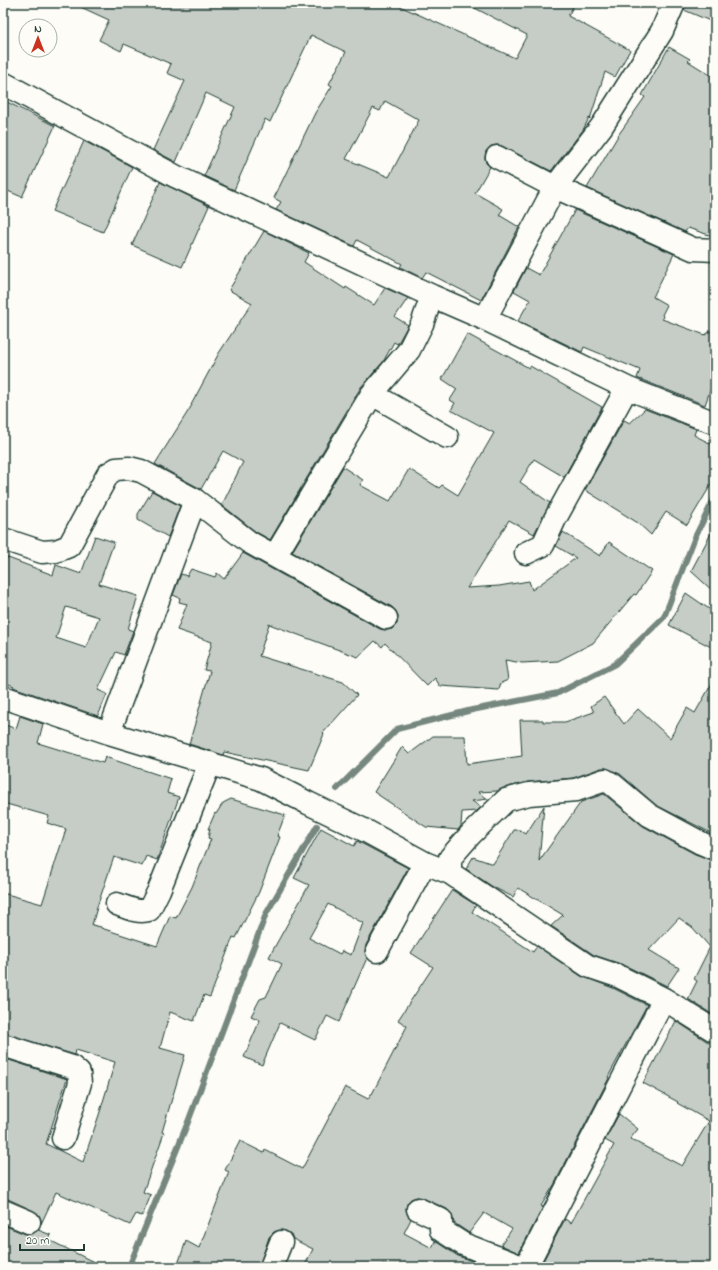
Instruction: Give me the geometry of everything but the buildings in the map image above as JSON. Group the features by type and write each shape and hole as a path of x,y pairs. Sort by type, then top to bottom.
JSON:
{"street":[{"path":"485,319 555,187 602,126 662,30 674,3"},
{"path":"3,83 175,176 432,296 485,319 627,388 715,424"},
{"path":"497,157 555,187 693,249 715,250"},
{"path":"275,556 372,394 409,350 422,324 432,296"},
{"path":"526,553 543,545 555,519 627,388"},
{"path":"372,394 447,437"},
{"path":"3,539 42,552 56,551 69,546 108,474 116,469 129,468 141,471 195,500 249,542 386,618"},
{"path":"109,733 195,500"},
{"path":"3,697 109,733 261,779 308,804 366,831 425,863 450,873 588,966 618,976 664,999 715,1031"},
{"path":"117,904 144,912 149,910 159,890 210,764"},
{"path":"450,873 450,858 471,834 506,800 529,794 576,790 605,780 612,784 649,815 715,849"},
{"path":"377,951 425,863"},
{"path":"526,1267 664,999"},
{"path":"3,1045 72,1067 79,1073 80,1083 63,1138"},
{"path":"418,1209 441,1220 441,1230 463,1244 522,1267"},
{"path":"3,1211 29,1222"},
{"path":"271,1267 281,1242"}],"waterway":[{"path":"337,789 397,729 472,710 558,693 615,664 664,617 695,537 715,497"},
{"path":"129,1267 188,1122 266,914 317,826"}]}
